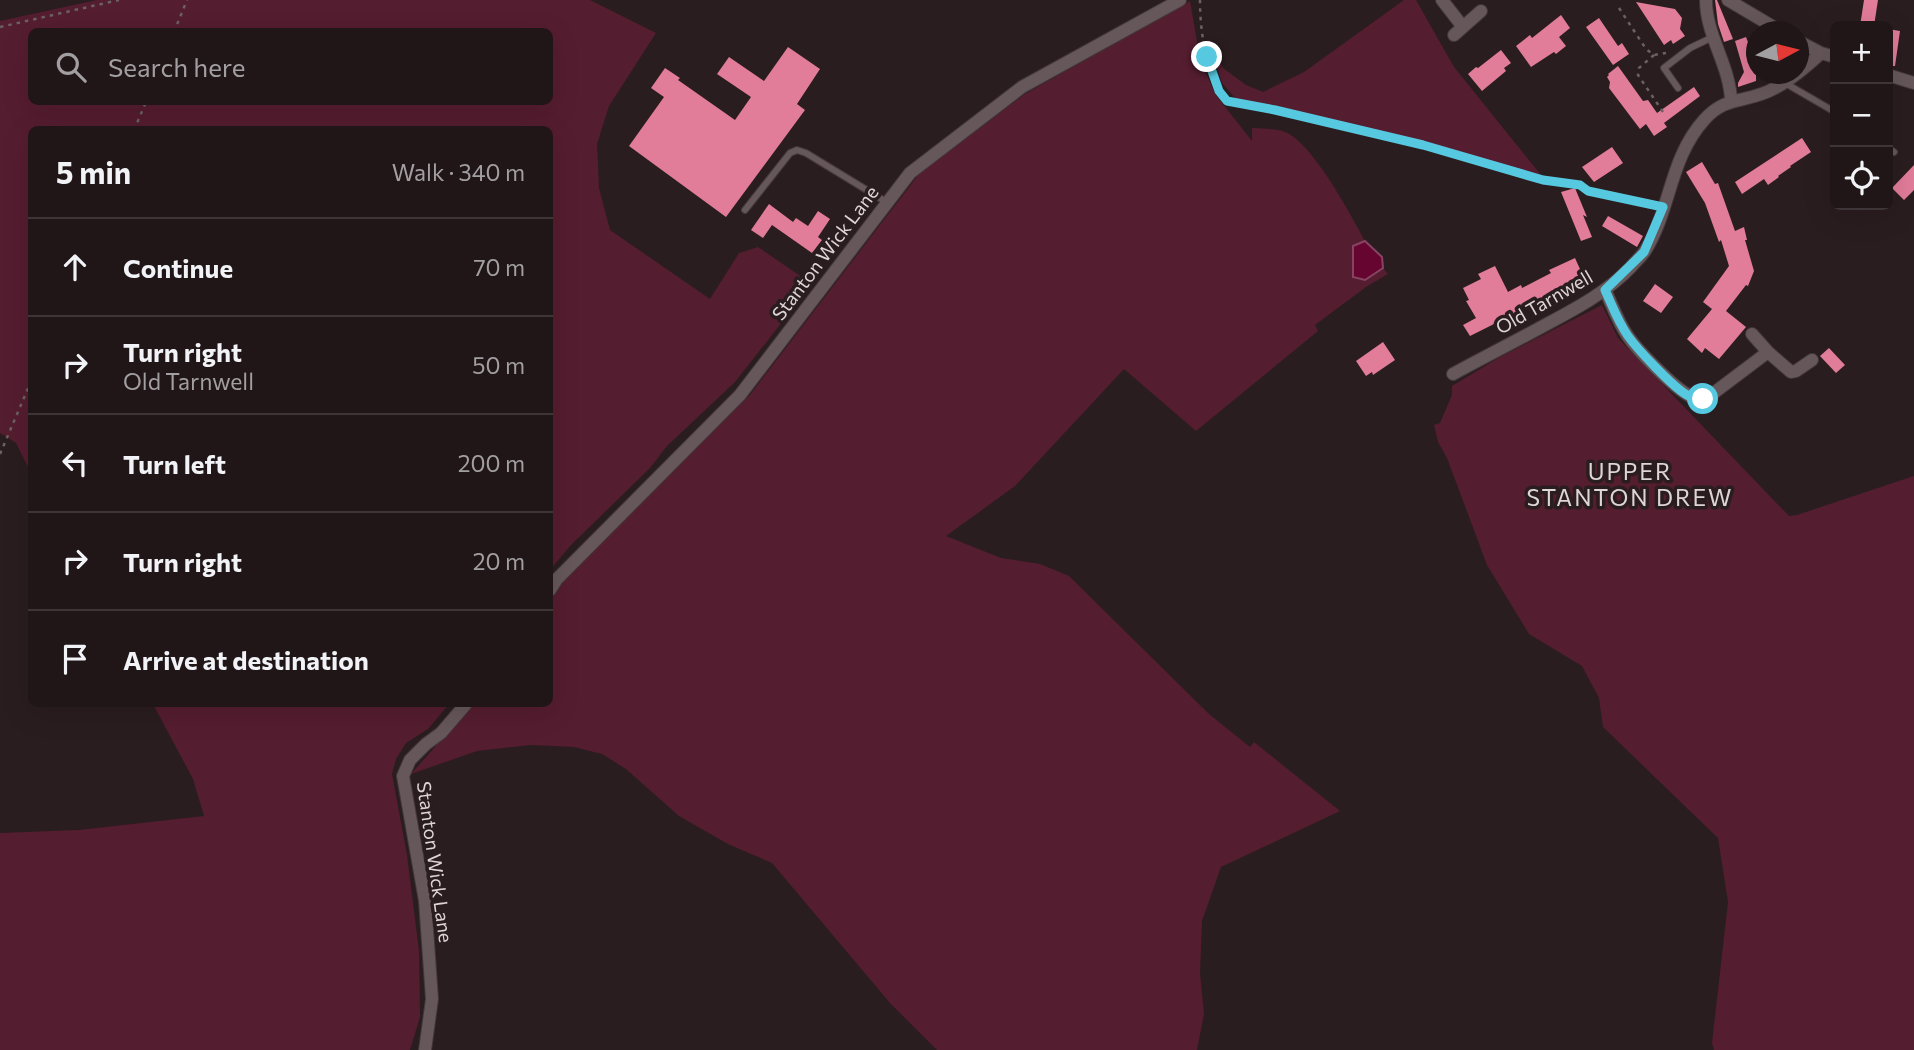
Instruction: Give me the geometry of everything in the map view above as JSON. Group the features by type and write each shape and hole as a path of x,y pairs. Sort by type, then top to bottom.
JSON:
{"street":[{"name":"Stanton Wick Lane","path":"553,585 740,395 910,173 1022,87 1180,0"},
{"path":"1442,0 1459,31 1481,11"},
{"path":"1706,0 1708,23 1727,76 1731,101"},
{"path":"1728,0 1763,21"},
{"path":"1809,46 1830,55"},
{"name":"Old Tarnwell","path":"1809,63 1821,52"},
{"path":"1893,77 1914,83"},
{"name":"Old Tarnwell","path":"1453,374 1579,307 1605,290 1644,252 1687,143 1703,121 1719,106 1752,98 1781,84"},
{"path":"1605,290 1626,334 1677,387 1696,399 1711,395 1768,352"},
{"path":"1752,334 1791,372 1812,360"},
{"name":"Stanton Wick Lane","path":"425,1050 432,999 425,901 403,776 410,760 441,733 463,707"}],"lane":[{"path":"1678,88 1664,68 1690,48 1713,37"},
{"path":"1785,84 1830,109"},
{"path":"745,209 790,153 797,150 888,203"},
{"path":"1608,195 1663,207"}],"path":[{"path":"0,27 119,0"},
{"path":"176,28 187,0"},
{"path":"1200,0 1200,18 1207,57 1219,91 1227,101 1397,139 1543,180 1580,185 1588,191 1608,195"},
{"path":"1619,9 1646,49 1654,55"},
{"path":"1663,112 1638,75 1639,68 1654,55 1666,53"},
{"path":"136,126 145,105"},
{"path":"0,454 28,388"}],"shaded area":[{"path":"97,0 590,0 656,33 609,106 597,144 599,188 610,230 710,299 739,253 758,247 812,284 735,382 667,446 650,468 571,545 553,566 553,126 28,126 28,467 16,443 0,433 0,21"},
{"path":"1404,0 1416,0 1454,67 1541,175 1241,105 1222,83 1207,37 1223,68 1246,85 1263,92 1304,72"},
{"path":"1190,1 1200,59 1215,94 1252,141 1252,128 1277,130 1296,138 1330,180 1365,241 1353,246 1365,280 1383,268 1388,274 1315,325 1318,331 1196,431 1124,369 1015,486 946,536 1001,558 1040,564 1069,576 1209,714 1250,747 1254,742 1340,811 1221,867 1202,921 1200,973 1204,1014 1197,1050 937,1050 890,1003 772,863 728,844 679,816 626,769 602,754 574,747 531,745 477,751 411,774 470,707 553,707 553,596 566,576 749,396 919,174 1025,94"},
{"path":"1365,241 1382,257 1383,268 1365,280 1353,277 1353,246"},
{"path":"1602,305 1618,338 1789,516 1914,476 1914,1050 1714,1050 1712,1043 1728,902 1718,838 1603,727 1599,698 1582,666 1529,634 1487,565 1447,458 1438,442 1434,425 1440,423 1452,395 1452,386 1500,357"},
{"path":"155,707 446,707 428,729 406,743 396,759 392,774 407,855 419,951 420,1017 410,1050 0,1050 0,833 79,830 204,816 193,779"}],"building":[{"path":"1715,0 1733,39 1724,42 1718,24"},
{"path":"1864,0 1878,0 1875,21 1861,21"},
{"path":"1636,2 1675,9 1682,18 1680,29 1685,36 1673,44 1671,40 1664,45"},
{"path":"1561,15 1570,28 1559,37 1566,46 1531,67 1516,46 1530,35 1532,38"},
{"path":"1599,18 1618,46 1622,43 1629,54 1613,65 1586,27"},
{"path":"1893,30 1900,31 1893,66"},
{"path":"1746,37 1747,84 1738,87 1744,72 1735,41"},
{"path":"788,47 820,69 797,104 805,110 726,217 629,146 664,97 651,88 665,68 735,120 751,97 717,74 729,57 764,81"},
{"path":"1501,50 1511,63 1504,68 1506,71 1482,91 1468,74"},
{"path":"1618,66 1643,101 1648,100 1657,113 1694,87 1700,96 1664,123 1667,127 1654,136 1646,124 1640,129 1609,88 1608,74"},
{"path":"1802,138 1811,152 1768,185 1764,179 1742,194 1735,182"},
{"path":"1612,147 1623,163 1594,182 1582,167"},
{"path":"1702,162 1715,184 1718,183 1735,231 1744,227 1754,271 1748,286 1746,285 1726,311 1746,327 1719,359 1705,348 1702,353 1687,339 1712,309 1703,302 1729,266 1705,203 1686,172"},
{"path":"1914,165 1914,190 1904,200 1893,187"},
{"path":"1575,188 1592,237 1581,241 1561,192"},
{"path":"769,204 793,222 796,218 808,226 818,211 830,219 818,237 822,240 812,253 772,225 763,238 751,230"},
{"path":"1608,216 1643,236 1637,247 1602,226"},
{"path":"1575,258 1584,278 1470,336 1463,325 1476,318 1466,301 1469,300 1463,288 1481,279 1478,274 1495,266 1508,292 1521,285 1522,288 1551,273 1549,270"},
{"path":"1655,284 1673,297 1661,313 1643,301"},
{"path":"1383,342 1395,360 1373,375 1372,372 1366,376 1356,361"},
{"path":"1829,348 1845,365 1836,373 1820,356"}],"district":[{"name":"UPPER STANTON DREW","path":"1630,485"}],"route":[{"path":"1207,57 1219,91 1227,101 1423,145 1543,180 1580,185 1588,191 1663,207 1644,252 1605,290 1626,334 1637,347 1686,395 1703,399"}]}
